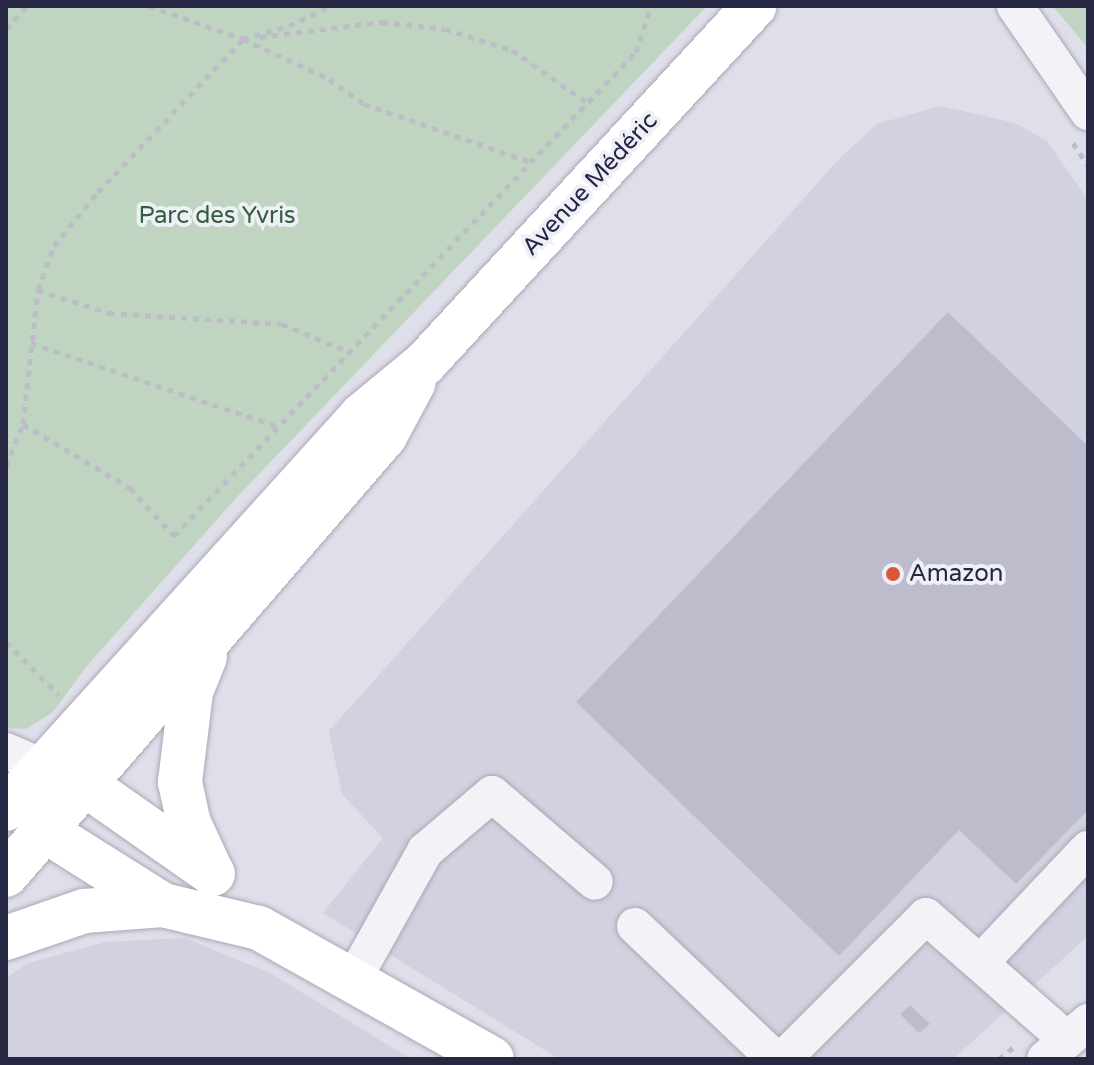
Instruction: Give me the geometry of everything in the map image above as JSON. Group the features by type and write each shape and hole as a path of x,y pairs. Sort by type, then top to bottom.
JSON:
{"main road":[{"name":"Avenue Médéric","path":"425,363 755,6"},
{"path":"6,875 385,436 425,363"},
{"path":"6,808 25,759 86,720 362,415 425,363"},
{"path":"212,873 188,821 180,782 191,692 213,636"},
{"path":"86,785 212,873 259,928"},
{"path":"44,830 163,905"},
{"path":"6,938 84,911 163,905 259,928 492,1059"}],"street":[{"path":"1015,6 1088,112"},
{"path":"25,759 86,785"},
{"path":"353,980 425,851 492,794 595,882"},
{"path":"6,808 44,830"},
{"path":"981,962 1088,849"},
{"path":"783,1059 926,916 1067,1040"},
{"path":"635,926 775,1059"}],"path":[{"path":"6,29 27,6"},
{"path":"149,6 243,39 329,79 364,104 529,161"},
{"path":"6,466 23,424 38,290 54,246 89,203 243,39 289,26 330,6"},
{"path":"23,424 130,488 174,536 636,52 651,6"},
{"path":"243,39 382,22 445,29 512,50 586,102"},
{"path":"38,290 109,313 282,324 349,352"},
{"path":"31,343 279,427"},
{"path":"6,642 86,720"}],"shaded area":[{"path":"941,106 1015,123 1047,141 1088,200 1088,936 953,1059 559,1059 323,913 383,838 342,794 329,731 839,159 877,124"},
{"path":"185,938 270,973 411,1059 6,1059 6,978 28,963 105,942"}],"green space":[{"name":"Parc des Yvris","path":"6,6 707,6 237,497 86,667 53,712 26,729 6,728"},
{"path":"1052,6 1088,6 1088,48 1062,17"}],"building":[{"name":"Amazon","path":"948,312 1088,446 1088,810 1016,884 959,830 839,956 576,702"},
{"path":"910,1005 930,1024 919,1033 900,1014"}],"place":[{"name":"Amazon","path":"893,574"}]}
